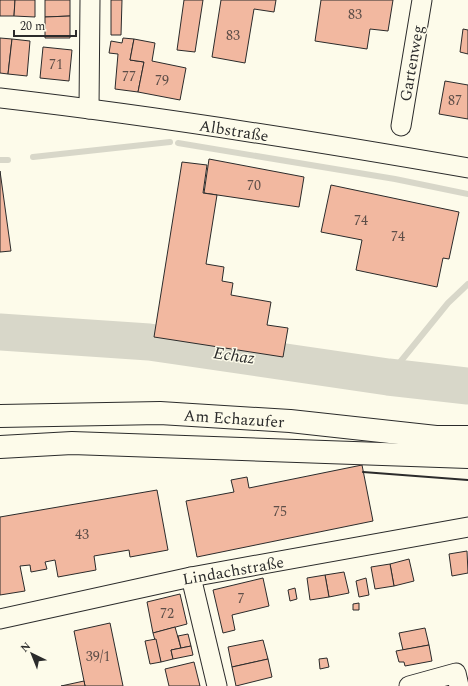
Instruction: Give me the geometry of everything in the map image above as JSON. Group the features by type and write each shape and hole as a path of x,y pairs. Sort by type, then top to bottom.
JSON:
{"main road":[{"name":"Am Echazufer","path":"0,416 160,413 290,421 436,437 468,437"},
{"name":"Am Echazufer","path":"0,447 72,443 468,457"}],"street":[{"path":"89,109 90,0"},
{"name":"Gartenweg","path":"401,126 422,0"},
{"name":"Albstraße","path":"0,98 89,109 374,152 468,168"},
{"name":"Lindachstraße","path":"0,619 191,577 468,528"},
{"path":"191,577 217,686"},
{"path":"409,686 456,673 459,686"}],"building":[{"path":"0,0 15,0 14,16 0,16"},
{"path":"15,0 35,0 35,17 14,16"},
{"path":"45,0 70,0 70,16 45,17"},
{"path":"111,0 122,0 121,35 111,35"},
{"path":"184,0 203,0 195,52 177,50"},
{"path":"221,0 276,0 274,12 254,9 245,63 212,57"},
{"path":"321,0 393,0 388,31 370,29 367,49 315,41"},
{"path":"70,16 70,38 45,38 45,17"},
{"path":"463,29 468,30 468,54 460,52"},
{"path":"0,38 12,39 8,74 0,73"},
{"path":"123,38 134,39 130,60 144,62 138,92 115,89 118,54 109,53 111,41 122,43"},
{"path":"12,39 30,41 27,76 8,74"},
{"path":"134,39 155,43 152,61 186,68 180,100 138,92 144,62 130,60"},
{"path":"43,47 72,50 69,81 40,78"},
{"path":"445,81 468,85 468,119 439,114"},
{"path":"209,159 304,177 299,207 204,193"},
{"path":"182,162 207,165 203,193 217,195 206,264 224,267 222,281 233,283 231,295 271,302 267,325 288,328 283,357 154,337"},
{"path":"0,171 11,251 0,252"},
{"path":"331,185 459,212 449,259 443,258 437,287 356,270 362,240 321,232"},
{"path":"362,465 373,521 197,557 186,501 234,492 231,480 247,477 249,488"},
{"path":"157,490 168,550 130,557 129,550 94,556 96,570 58,577 55,560 45,562 47,569 31,572 30,565 20,566 25,591 0,595 0,517"},
{"path":"467,551 468,573 452,576 449,554"},
{"path":"409,559 414,581 394,586 390,564"},
{"path":"390,564 394,586 375,589 371,567"},
{"path":"344,572 349,593 329,597 325,575"},
{"path":"325,575 329,597 310,600 307,578"},
{"path":"263,578 269,606 232,615 235,630 223,633 213,590"},
{"path":"366,578 369,595 359,597 356,581"},
{"path":"295,588 297,599 290,601 288,590"},
{"path":"180,594 187,624 153,633 147,602"},
{"path":"359,603 359,610 353,610 353,604"},
{"path":"110,623 123,686 85,686 74,631"},
{"path":"175,627 181,648 171,650 173,659 161,662 153,633"},
{"path":"425,628 429,645 403,650 399,633"},
{"path":"188,634 191,646 181,648 178,636"},
{"path":"156,639 161,662 150,664 145,641"},
{"path":"263,640 268,659 232,667 228,647"},
{"path":"429,645 432,661 405,666 404,662 399,662 396,651"},
{"path":"191,646 193,655 173,659 171,650"},
{"path":"327,658 329,667 320,669 319,659"},
{"path":"268,659 272,677 236,686 232,667"},
{"path":"194,662 200,686 169,686 165,669"},
{"path":"84,681 85,686 61,686"}],"waterway":[{"path":"33,157 170,142"},
{"path":"178,143 395,179 468,194"},
{"path":"0,160 8,160"},
{"path":"388,377 448,303 468,284"},
{"name":"Echaz","path":"0,332 149,342 388,377 468,386"}],"wall":[{"path":"363,472 468,480"}]}
